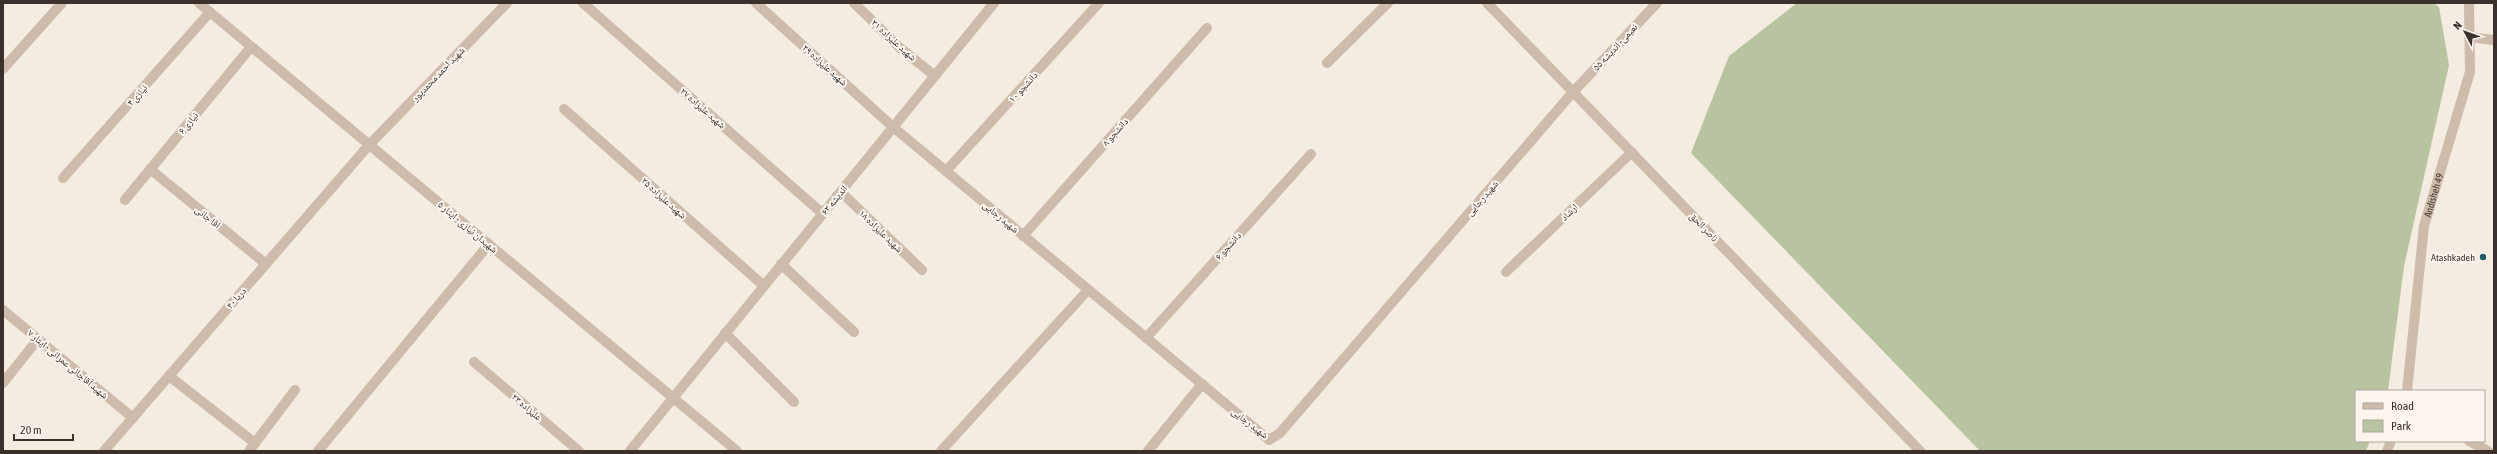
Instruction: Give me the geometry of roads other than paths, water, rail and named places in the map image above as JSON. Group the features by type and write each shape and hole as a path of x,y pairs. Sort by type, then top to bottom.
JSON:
{"street":[{"path":"3,69 62,3"},
{"name":"شهیدان نیازی - ایثار ۵","path":"199,3 737,451"},
{"name":"شهید احمد محمدپور","path":"369,144 507,3"},
{"name":"شهید علیزاده ۲۷","path":"583,3 823,214"},
{"name":"شهید علیزاده ۲۹","path":"756,3 893,127"},
{"name":"شهید علیزاده ۳۱","path":"854,3 900,48 934,76"},
{"name":"اندیشه ۶۳","path":"630,451 994,3"},
{"name":"دانشجو ۱۰","path":"946,171 1099,3"},
{"path":"1327,63 1388,3"},
{"name":"ناصر الحق","path":"1487,3 1920,451"},
{"name":"نعیمی- اندیشه ۵۵","path":"1573,92 1657,3"},
{"name":"Andisheh 49","path":"2407,390 2424,226 2470,72 2469,3"},
{"name":"نیازی ۴","path":"63,178 210,12"},
{"name":"دانشجو ۸","path":"1023,236 1207,28"},
{"path":"2469,37 2494,40"},
{"name":"نیازی ۶","path":"125,200 252,47"},
{"name":"شهید رجایی","path":"893,127 1269,440 1280,433 1573,92"},
{"name":"شهید علیزاده ۲۵","path":"564,109 764,286"},
{"name":"دریا ۴۰","path":"104,451 369,144"},
{"name":"ارشاد","path":"1506,272 1632,152"},
{"name":"دانشجو ۶","path":"1146,338 1311,154"},
{"name":"اقا جانی","path":"150,170 266,264"},
{"name":"شهید علیزاده ۱۸","path":"841,192 922,270"},
{"path":"318,451 488,244"},
{"path":"781,264 854,332"},
{"path":"941,451 1088,290"},
{"name":"شهید آقاجانی عمرانی - ایثار ۷","path":"4,313 38,339 132,418"},
{"path":"725,333 794,402"},
{"path":"3,383 38,339"},
{"name":"علیزاده ۲۳","path":"474,362 579,451"},
{"path":"169,376 252,447 295,390"},
{"path":"1148,451 1202,384"},
{"path":"2471,442 2488,451"}],"place":[{"name":"Atashkadeh","path":"2483,257"}]}
